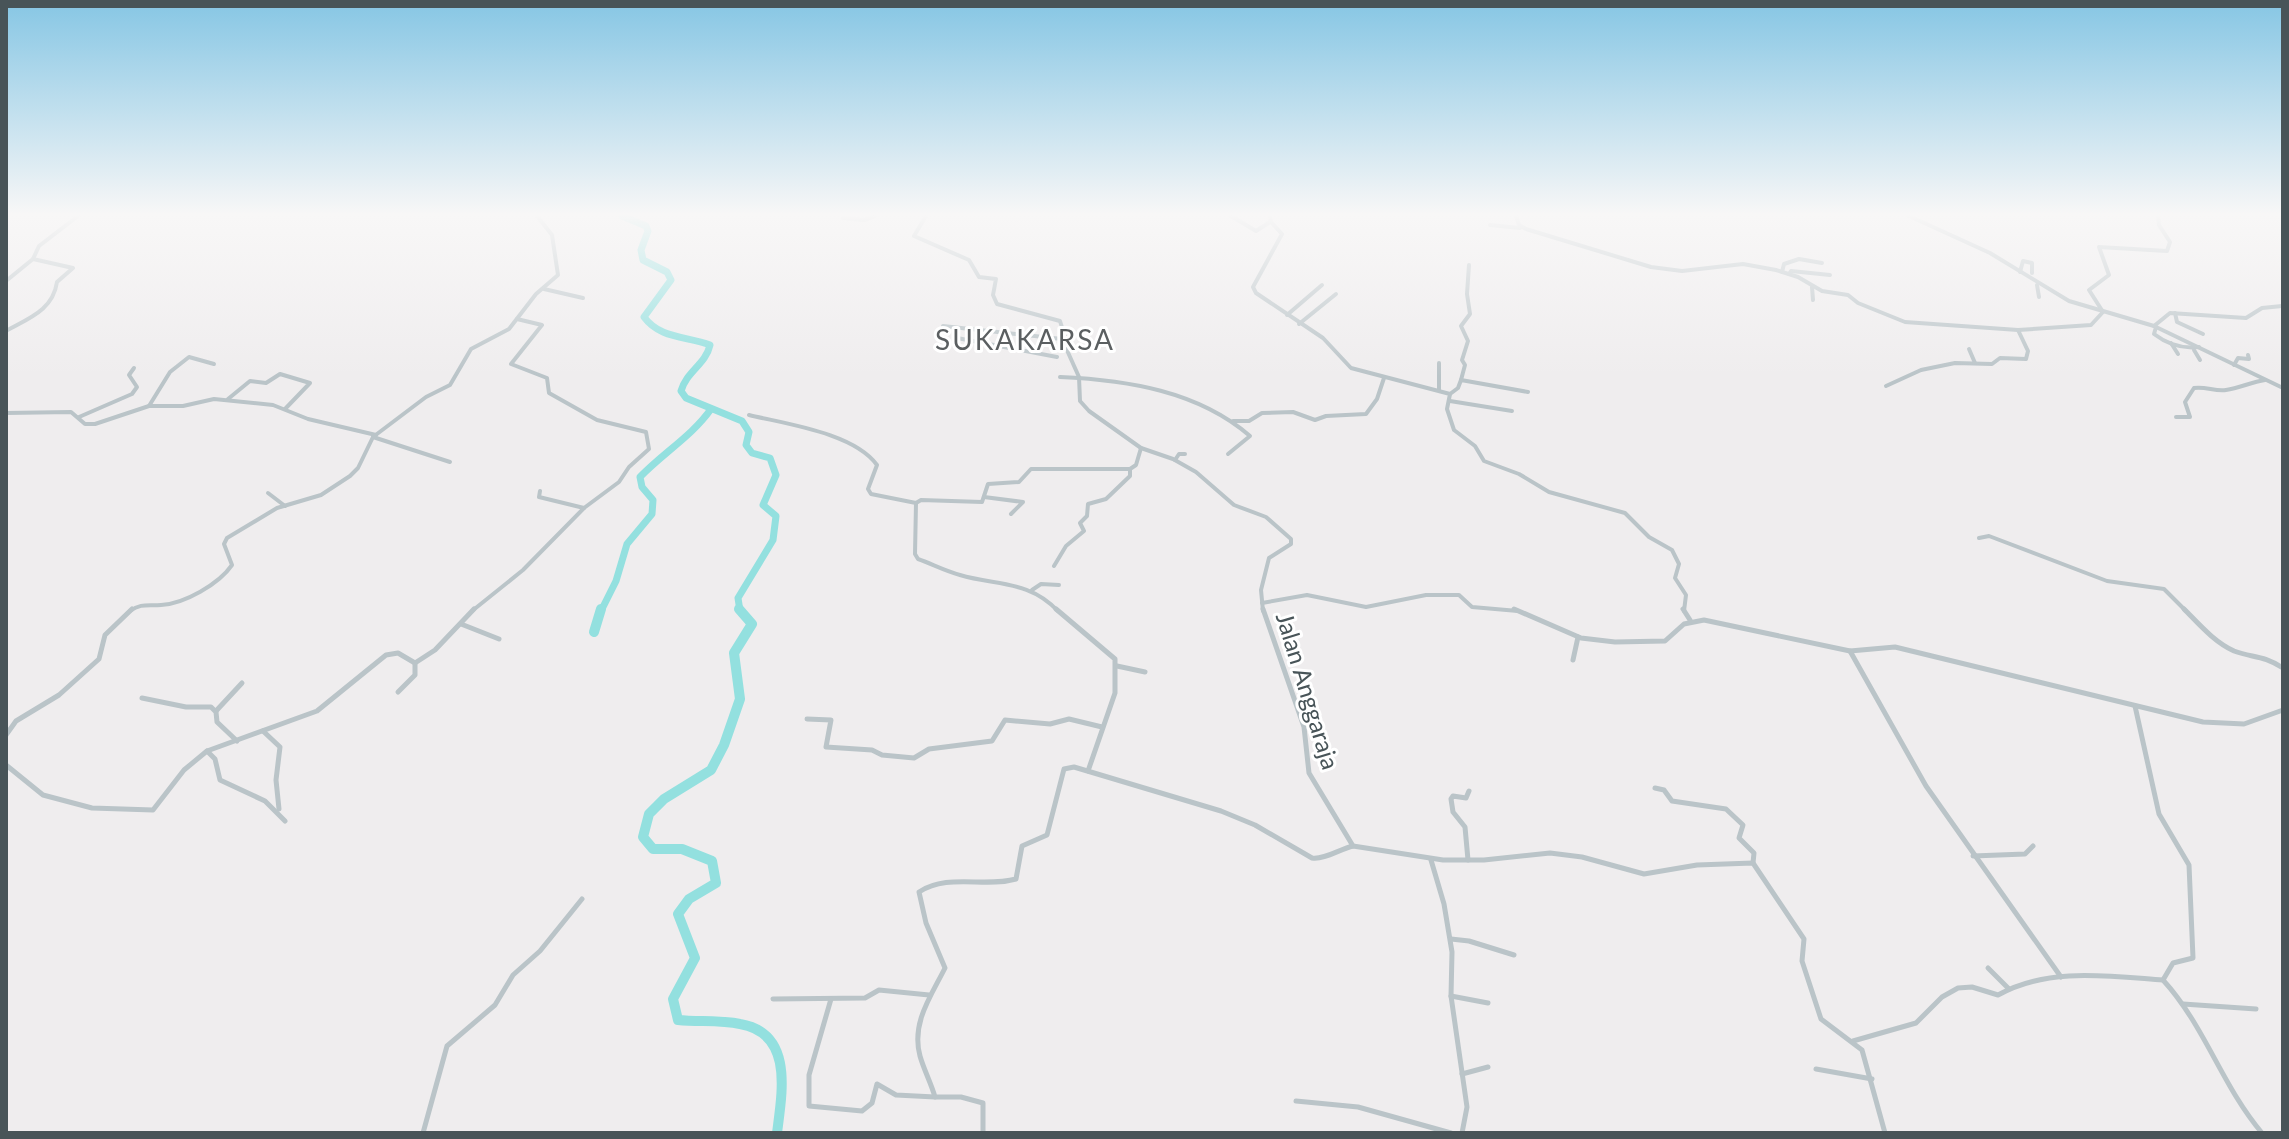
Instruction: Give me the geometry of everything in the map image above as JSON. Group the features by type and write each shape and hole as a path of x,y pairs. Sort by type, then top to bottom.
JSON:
{"street":[{"path":"6,331 45,309 55,297 57,282 72,269"},
{"path":"6,735 16,721 59,695 99,659 105,635 133,608 143,604 164,605 216,584 232,565 225,539 245,525 285,506 321,495 350,476 358,468 374,436 426,397 450,385 471,349 505,331 558,275 557,269"},
{"path":"943,326 1065,337 1058,319 1000,307 993,295 996,279 979,277 974,269"},
{"path":"1263,269 1253,287 1256,293 1323,338 1349,367 1450,394"},
{"path":"1450,394 1458,388 1465,365 1462,360 1468,341 1461,325 1470,314 1467,294 1469,269"},
{"path":"1668,269 1698,269"},
{"path":"1768,269 1789,274 1822,291 1848,295 1858,303 1905,322 2018,330 2089,326 2103,312"},
{"path":"2016,269 2069,301 2155,326 2283,388"},
{"path":"2103,312 2089,290 2109,275 2107,269"},
{"path":"1789,274 1791,271 1830,275"},
{"path":"2036,282 2039,297"},
{"path":"1287,315 1322,285"},
{"path":"1812,285 1813,300"},
{"path":"544,289 583,298"},
{"path":"1299,324 1336,294"},
{"path":"2155,326 2175,313 2244,319 2262,308 2282,306"},
{"path":"2175,313 2179,323 2203,334"},
{"path":"415,663 435,650 478,604 523,570 584,508 619,482 649,447 647,434 595,419 548,393 547,378 511,364 542,325 517,319"},
{"path":"2174,328 2179,323"},
{"path":"2155,326 2155,337 2196,348"},
{"path":"1886,386 1921,370 1973,360 1997,364 2004,358 2026,359 2028,351 2018,330"},
{"path":"957,338 1057,357"},
{"name":"Jalan Anggaraja","path":"1062,339 1066,357 1079,377 1080,397 1085,408 1141,448 1175,460 1211,482 1241,510 1266,517 1292,541 1269,558 1261,590 1262,603 1304,727 1309,773 1350,846"},
{"path":"2171,343 2178,354"},
{"path":"2196,348 2200,360"},
{"path":"1969,349 1973,360"},
{"path":"2234,365 2238,358 2249,359 2248,355"},
{"path":"149,406 169,373 189,357 214,364"},
{"path":"1439,363 1439,390"},
{"path":"79,417 132,394 137,387 129,375 134,368"},
{"path":"226,401 250,381 266,383 280,374 310,383 285,409"},
{"path":"1060,377 1122,381 1196,403 1232,421 1250,437 1228,454"},
{"path":"1232,421 1249,421 1262,413 1271,415 1284,411 1315,420 1326,416 1366,414 1377,399 1384,378"},
{"path":"1461,380 1528,392"},
{"path":"2176,417 2190,417 2184,407 2184,399 2194,388 2205,386 2224,391 2244,383 2265,380"},
{"path":"1450,394 1447,409 1454,430 1475,446 1484,461 1519,474 1549,492 1625,513 1649,537 1672,550 1679,564 1675,578 1687,599 1683,610 1690,620"},
{"path":"6,413 71,412 85,424 98,423 149,406 183,406 214,399 285,409 308,419 374,436 450,462"},
{"path":"1450,401 1512,411"},
{"path":"749,415 815,430 872,456 877,465 868,489 871,494 916,503 921,500 978,503 984,501 988,484 1019,482 1031,469 1130,469 1136,465 1141,448"},
{"path":"1175,460 1179,454 1185,454"},
{"path":"1054,566 1058,555 1075,535 1084,530 1080,523 1087,516 1089,503 1106,499 1130,476 1130,469"},
{"path":"540,491 539,497 584,508"},
{"path":"268,493 285,506"},
{"path":"984,497 1023,502 1011,514"},
{"path":"916,503 913,519 918,535 915,554 918,559 960,575 1032,590 1052,602 1063,616 1115,659 1115,693 1088,771"},
{"path":"1979,538 1987,535 2107,581 2164,589 2213,638 2235,651 2266,657 2283,668"},
{"path":"1032,590 1040,584 1059,585"},
{"path":"1262,603 1307,595 1366,607 1426,595 1459,595 1472,607 1512,608 1578,637 1615,642 1663,642 1690,620 1727,624 1850,651 1895,647 2135,706 2233,726 2253,724 2283,710"},
{"path":"461,624 499,639"},
{"path":"1573,660 1578,637"},
{"path":"1850,651 1926,786 2061,977"},
{"path":"6,765 43,795 92,808 150,811 184,770 207,751 326,706 386,655 398,653 415,663"},
{"path":"398,692 415,675 415,663"},
{"path":"1117,666 1145,672"},
{"path":"216,711 242,683"},
{"path":"142,698 186,707 211,707 216,711 217,722 237,741"},
{"path":"2135,706 2159,814 2189,865 2193,958 2173,963 2163,980"},
{"path":"807,719 831,720 826,747 872,750 902,758 919,757 929,749 992,741 1005,720 1050,724 1069,719 1102,727"},
{"path":"263,731 280,747 276,780 280,813"},
{"path":"207,751 215,759 220,780 240,793 268,801 285,821"},
{"path":"935,1097 917,1038 929,995 945,968 926,923 919,897 922,888 938,884 1016,879 1022,846 1047,835 1053,821 1055,788 1063,770 1074,767 1175,795 1255,825 1312,858 1326,857 1350,846 1430,859 1468,860 1550,853 1582,857 1644,874 1754,860"},
{"path":"1658,788 1672,801 1728,810 1742,824 1740,839 1804,939 1802,961 1821,1019 1862,1050 1885,1133"},
{"path":"1468,860 1465,827 1453,812 1451,799 1453,796 1466,798 1469,791"},
{"path":"1973,856 2025,854 2033,846"},
{"path":"1430,859 1451,939 1454,968 1451,996 1467,1107 1462,1133"},
{"path":"423,1133 447,1046 495,1005 513,975 540,951 582,899"},
{"path":"1451,939 1514,955"},
{"path":"1988,968 2009,989"},
{"path":"1853,1041 1862,1036 1909,1027 1920,1021 1943,994 1954,988 1973,987 1998,995 2018,984 2061,977 2122,974 2163,980 2204,1035 2245,1113 2262,1133"},
{"path":"773,999 868,998 879,990 929,995"},
{"path":"1451,996 1488,1003"},
{"path":"831,999 809,1075 809,1106 862,1111 873,1100 877,1084 896,1095 961,1097 983,1103 983,1133"},
{"path":"2183,1004 2256,1009"},
{"path":"1462,1074 1488,1067"},
{"path":"1816,1069 1872,1079"},
{"path":"1296,1101 1358,1107 1451,1133"}],"waterway":[{"path":"661,269 671,280 644,317 666,333 710,345 681,391 686,398 742,421 749,432 746,445 752,453 770,458 776,475 763,505 776,516 773,540 738,598 740,610"},
{"path":"601,611 616,581 627,544 652,514 653,500 642,487 640,477 695,428 711,409"},
{"path":"594,632 601,609"},
{"path":"740,610 752,624 734,653 740,699 724,745 711,770 664,799 649,814 643,837 653,849 682,849 712,861 716,883 689,899 678,914 695,958 673,999 678,1020 740,1024 757,1030 769,1039 781,1067 777,1133"}],"district":[{"name":"SUKAKARSA","path":"1025,340"}]}
